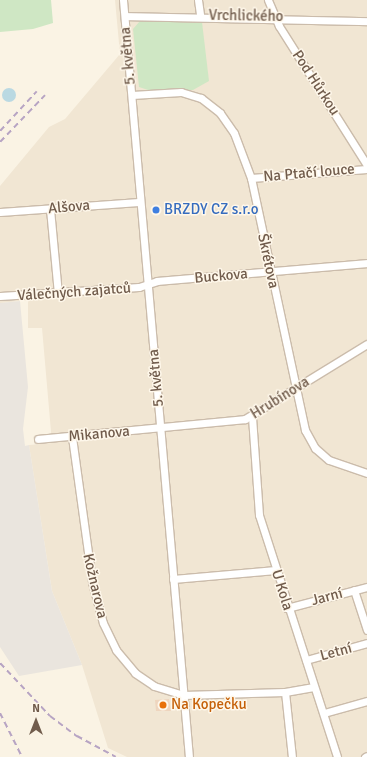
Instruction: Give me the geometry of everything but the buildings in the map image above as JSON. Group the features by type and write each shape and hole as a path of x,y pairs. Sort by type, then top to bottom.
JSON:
{"street":[{"name":"5. května","path":"123,0 132,95 139,202 148,284 172,579 189,757"},
{"path":"198,0 200,16"},
{"name":"Pod Hůrkou","path":"268,0 275,17 367,165"},
{"name":"Vrchlického","path":"125,16 275,17 367,21"},
{"name":"Škrétova","path":"132,95 181,92 201,98 220,113 234,133 251,178 269,272 305,430 321,454 338,465 367,473"},
{"name":"Na Ptačí louce","path":"251,178 367,169"},
{"name":"Alšova","path":"0,212 139,202"},
{"path":"50,209 58,293"},
{"name":"Buckova","path":"148,284 156,281 367,263"},
{"name":"Válečných zajatců","path":"0,296 58,293 148,284"},
{"name":"Hrubínova","path":"160,427 252,417 296,387 367,344"},
{"name":"U Kola","path":"252,417 259,515 287,608 324,713 337,757"},
{"name":"Mikanova","path":"38,440 160,427"},
{"name":"Kožnarova","path":"72,437 91,574 103,623 116,650 135,673 154,686 183,695"},
{"path":"172,579 276,570"},
{"name":"Jarní","path":"287,608 367,587"},
{"path":"354,590 367,630"},
{"name":"Letní","path":"306,660 367,644"},
{"path":"183,695 286,692 314,687"},
{"path":"286,692 292,757"},
{"path":"324,713 367,701"}],"shaded area":[{"path":"115,0 367,0 367,757 127,757 108,748 82,665 52,591 29,445 52,443 42,328 28,328 28,300 0,303 0,186 49,127 65,119 120,54"},
{"path":"20,301 28,387 23,429 25,446 29,445 52,591 82,665 19,676 0,647 0,303"}],"green space":[{"path":"0,0 51,0 53,23 33,29 0,32"},
{"path":"140,21 202,22 209,81 193,90 148,90 139,87 133,29"}],"water":[{"path":"9,88 14,90 16,95 14,100 9,102 4,100 2,95 4,90"}],"railway":[{"path":"0,131 37,91"},
{"path":"0,142 45,95"},
{"path":"0,663 50,716 77,736 116,757"},
{"path":"0,713 22,757"}],"place":[{"name":"BRZDY CZ s.r.o","path":"156,210"},
{"name":"Na Kopečku","path":"163,705"}]}
